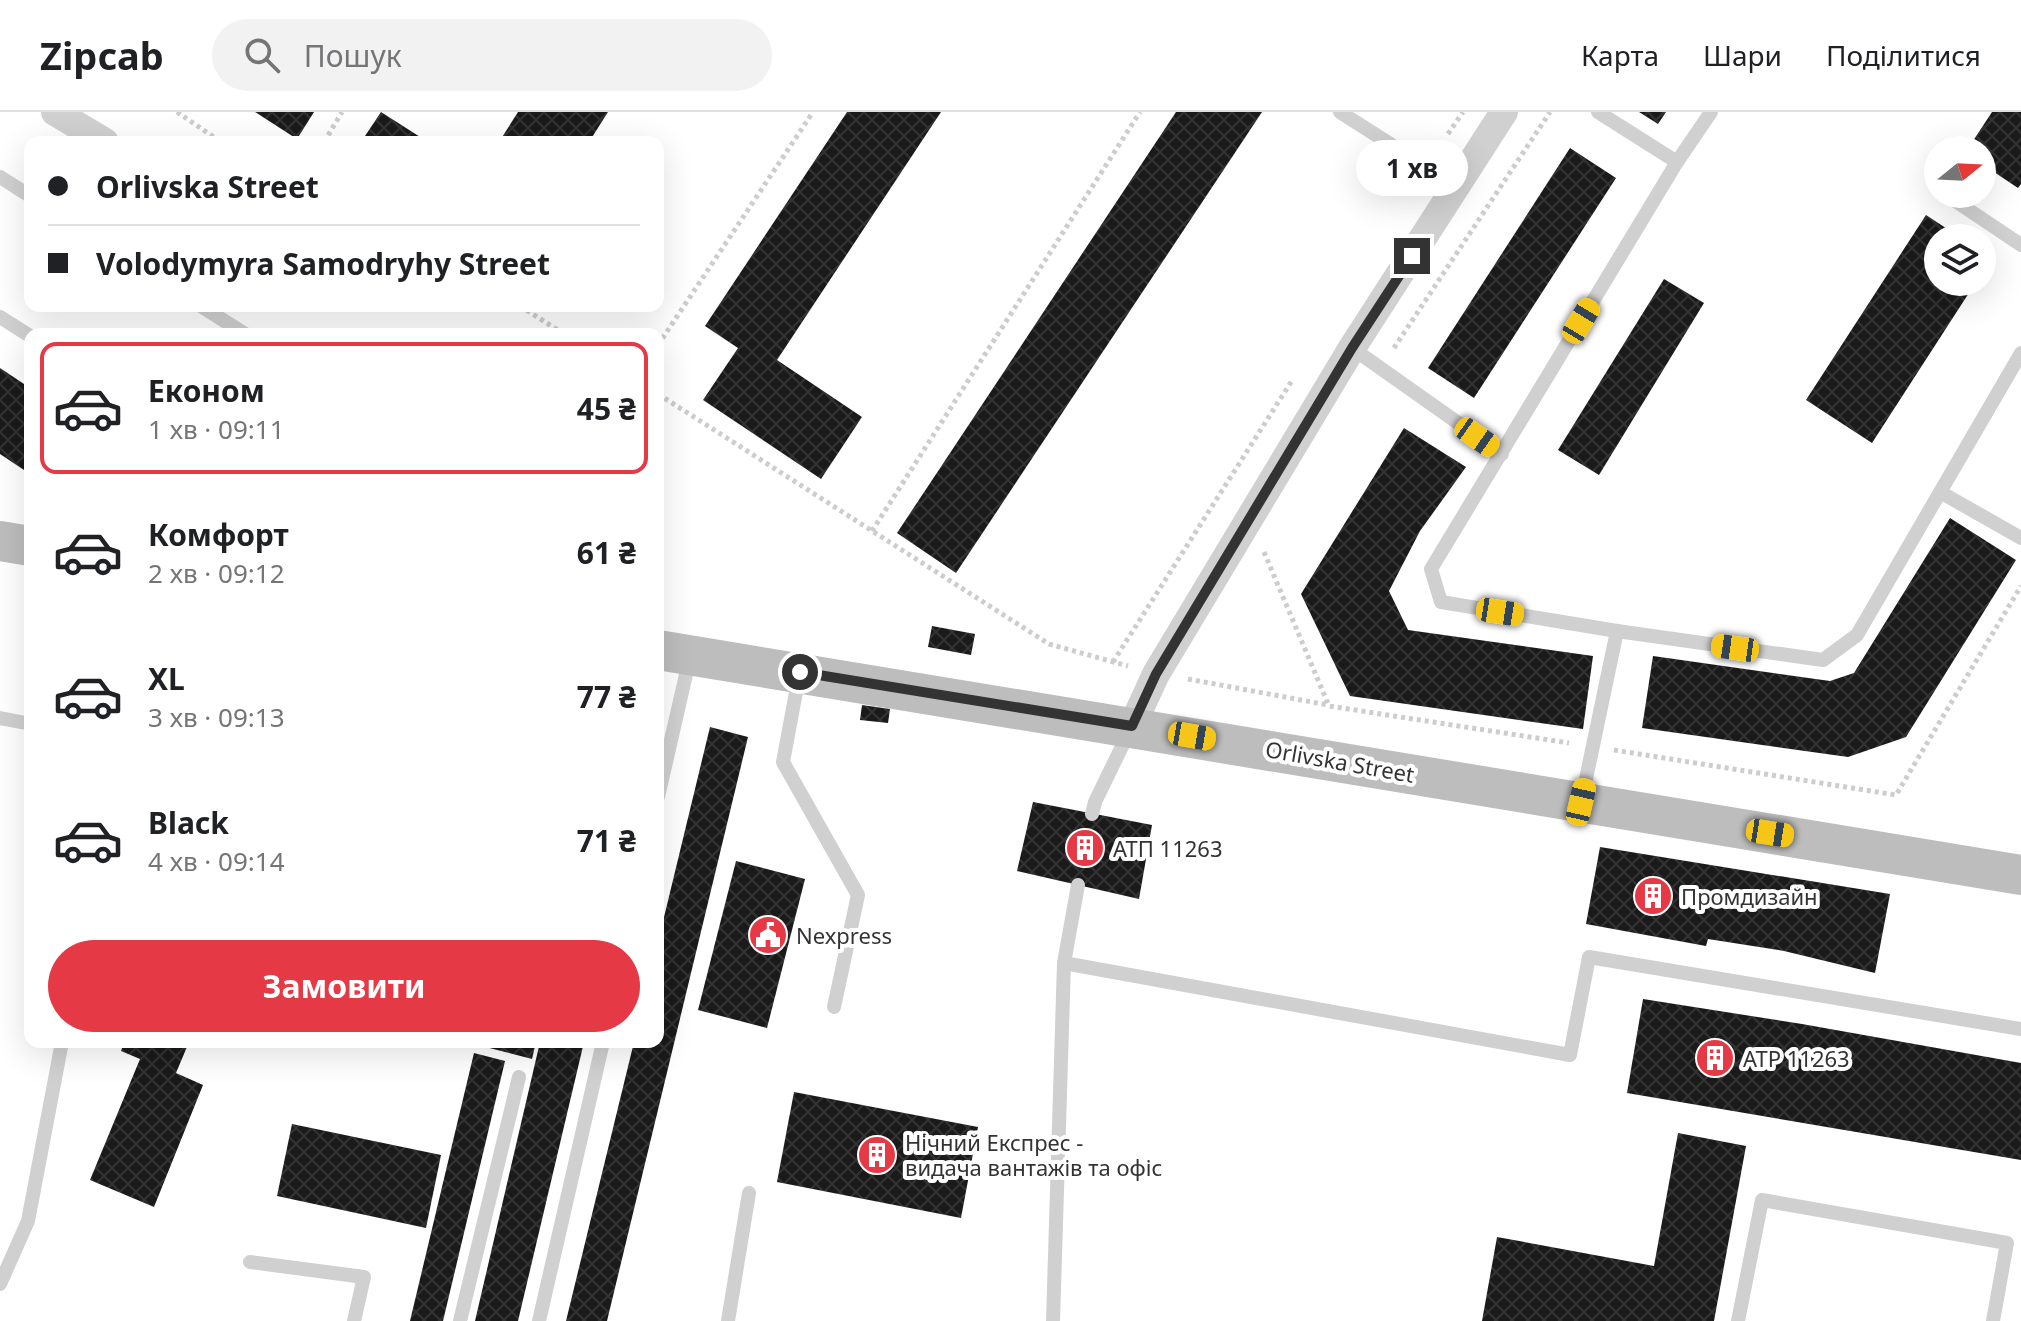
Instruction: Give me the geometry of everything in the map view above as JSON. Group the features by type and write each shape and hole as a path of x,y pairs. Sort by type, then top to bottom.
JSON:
{"street":[{"path":"55,112 95,136"},
{"path":"1132,726 1156,674 1352,348 1504,112"},
{"path":"0,541 24,545"},
{"name":"Orlivska Street","path":"674,652 2021,875"}],"lane":[{"path":"1340,112 1456,186"},
{"path":"1598,112 1677,162"},
{"path":"1711,112 1677,162 1431,569 1441,602 1823,660 1857,635 2021,353"},
{"path":"0,177 24,192"},
{"path":"1967,208 2021,243"},
{"path":"210,312 236,328"},
{"path":"0,317 24,332"},
{"path":"1352,348 1502,454"},
{"path":"1940,492 2021,538"},
{"path":"1581,802 1617,631"},
{"path":"664,743 674,652"},
{"path":"800,672 783,762 858,895 834,1007"},
{"path":"0,718 24,723"},
{"path":"1092,814 1132,726"},
{"path":"1053,1321 1064,963 1078,885"},
{"path":"1064,963 1570,1055 1589,957 2021,1029"},
{"path":"0,1284 28,1221 61,1048"},
{"path":"539,1321 602,1048"},
{"path":"460,1321 519,1077"},
{"path":"728,1321 749,1193"},
{"path":"1738,1321 1762,1200 2007,1243 1993,1321"},
{"path":"250,1262 364,1277 354,1321"}],"path":[{"path":"177,112 212,136"},
{"path":"328,136 342,112"},
{"path":"664,336 813,112"},
{"path":"872,531 1140,112"},
{"path":"1427,167 1463,112"},
{"path":"1381,368 1550,112"},
{"path":"529,312 555,328"},
{"path":"1113,662 1300,368"},
{"path":"664,398 1049,644 1156,674 1329,706 1896,795 2021,586"},
{"path":"1264,551 1329,706"}],"building":[{"path":"255,112 314,112 299,136 292,136"},
{"path":"381,112 419,136 365,136"},
{"path":"518,112 608,112 593,136 503,136"},
{"path":"847,112 941,112 777,360 862,417 821,479 703,400 738,348 705,326"},
{"path":"1176,112 1262,112 956,573 897,533"},
{"path":"1639,112 1666,112 1658,124"},
{"path":"1992,112 2021,112 2021,184 2018,188 1996,173 1996,136 1976,136"},
{"path":"1570,148 1616,178 1474,398 1428,368"},
{"path":"1926,215 1940,224 1924,224 1924,296 1967,296 1872,443 1806,400"},
{"path":"1664,279 1704,303 1599,475 1558,450"},
{"path":"0,368 24,384 24,470 0,454"},
{"path":"1404,428 1466,467 1420,531 1389,591 1408,630 1593,656 1583,729 1350,696 1301,594"},
{"path":"1950,518 2016,560 1906,737 1848,757 1642,728 1653,656 1830,681 1854,673"},
{"path":"932,626 975,634 971,655 928,647"},
{"path":"862,705 890,709 888,723 860,720"},
{"path":"710,727 748,737 607,1321 566,1321 633,1048 664,1048 664,917"},
{"name":"АТП 11263","path":"1033,802 1152,825 1139,899 1017,871"},
{"path":"1600,847 1890,894 1875,973 1784,951 1708,939 1706,946 1586,924"},
{"path":"736,861 805,879 767,1028 698,1010"},
{"path":"1643,999 2021,1063 2021,1160 1627,1093"},
{"path":"122,1048 186,1048 176,1073 203,1085 154,1207 90,1180 140,1059 121,1051"},
{"path":"489,1048 535,1048 532,1059"},
{"path":"539,1048 583,1048 518,1321 475,1321"},
{"path":"474,1053 505,1061 443,1321 410,1321"},
{"name":"Нічний Експрес - видача вантажів та офіс","path":"794,1092 978,1127 961,1218 777,1182"},
{"path":"292,1124 441,1155 426,1228 277,1196"},
{"path":"1678,1133 1746,1146 1714,1321 1482,1321 1497,1237 1654,1266"}],"place":[{"name":"АТП 11263","path":"1085,848"},
{"name":"Промдизайн","path":"1653,896"},
{"name":"Nexpress","path":"768,935"},
{"name":"ATP 11263","path":"1715,1058"},
{"name":"Нічний Експрес - видача вантажів та офіс","path":"877,1155"}],"route":[{"path":"800,672 1132,726 1156,674 1352,348 1412,256"}]}
